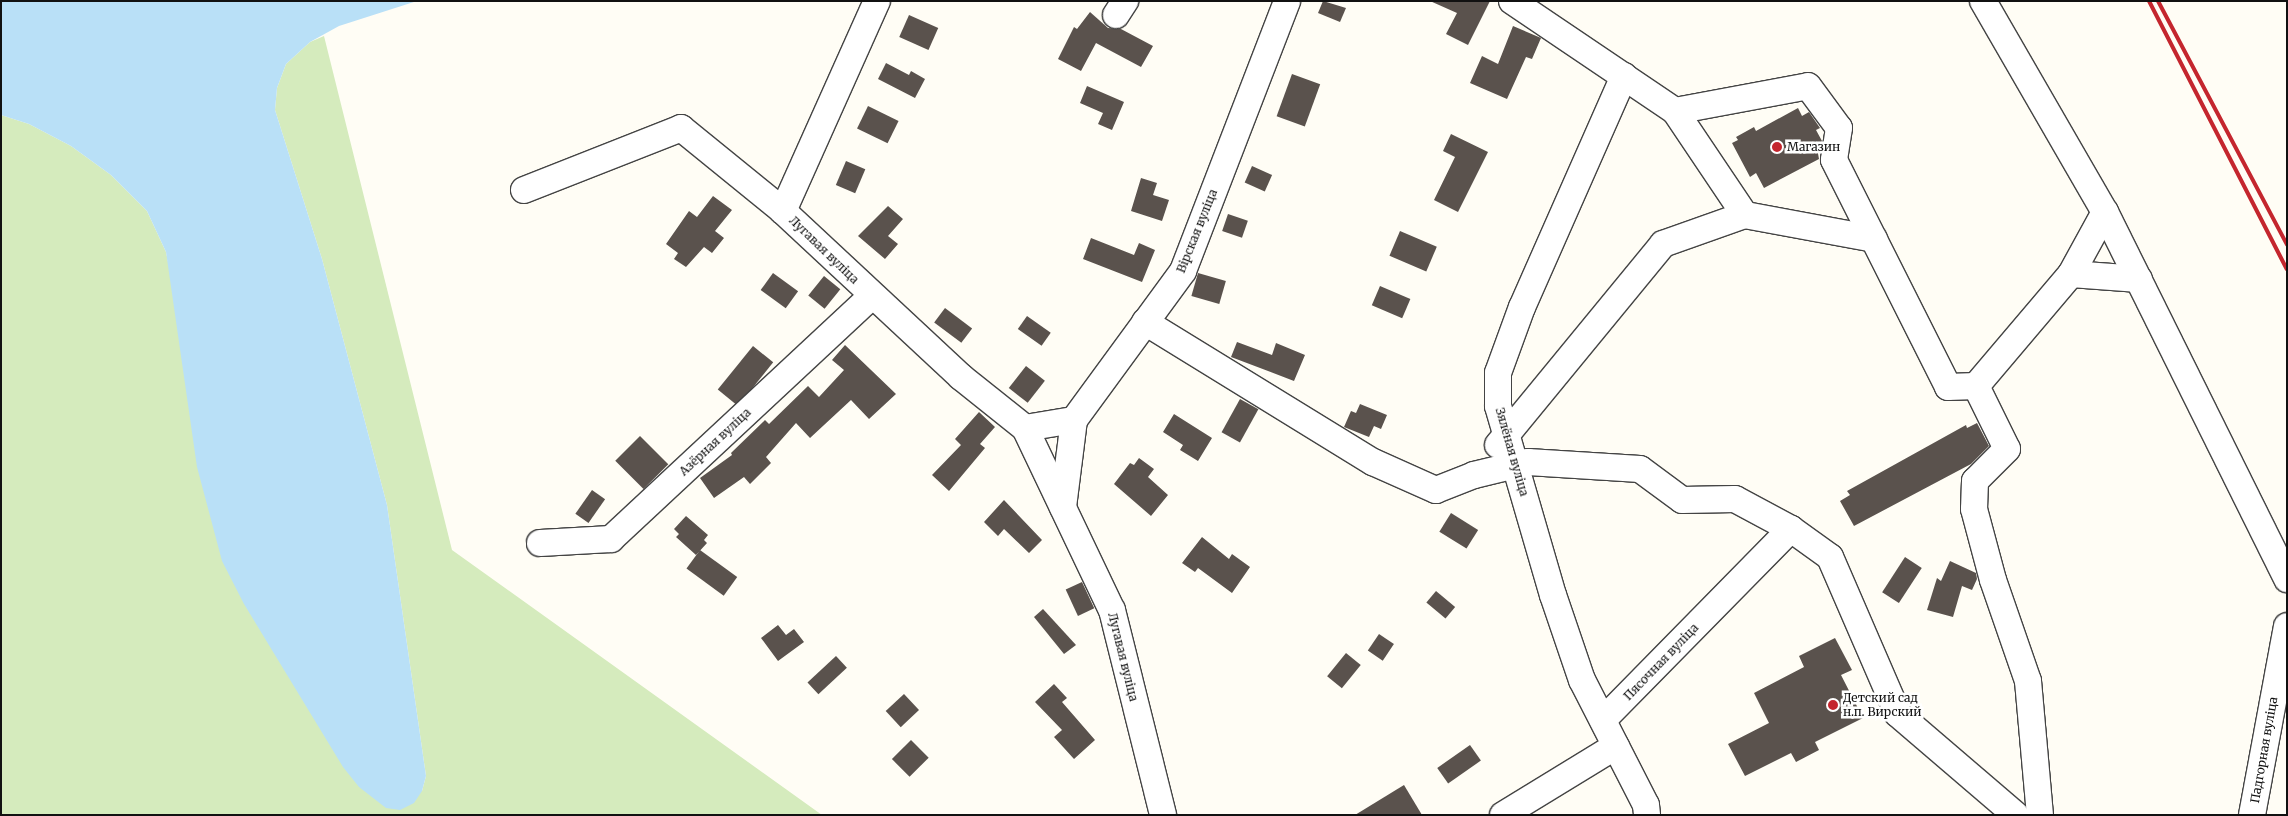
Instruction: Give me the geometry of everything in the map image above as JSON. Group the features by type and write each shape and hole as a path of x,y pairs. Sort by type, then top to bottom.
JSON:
{"street":[{"path":"783,211 877,1"},
{"name":"Вірская вуліца","path":"1074,420 1183,271 1287,1"},
{"path":"1512,1 1675,110 1744,215"},
{"path":"1983,1 2106,212 2287,579"},
{"name":"Зялёная вуліца","path":"1604,720 1582,680 1515,465 1498,406 1498,373 1522,307 1624,76"},
{"path":"1675,110 1808,86 1839,128 1834,160 1948,387 1976,386 2071,274 2106,212"},
{"name":"Лугавая вуліца","path":"524,190 681,128 783,211 872,296 962,377 1025,428 1112,610 1163,815"},
{"path":"1474,475 1663,244 1744,215 1874,239"},
{"path":"2071,274 2139,280"},
{"name":"Азёрная вуліца","path":"540,543 611,539 872,296"},
{"path":"1145,322 1373,462 1436,490 1474,475 1528,462 1640,469 1682,500 1735,499 1791,529 1830,557 1898,714 2016,815"},
{"path":"1976,386 2007,449 1975,481 1974,509 1993,580 2028,681 2040,815"},
{"path":"1025,428 1074,420 1063,507"},
{"name":"Пясочная вуліца","path":"1604,720 1791,529"},
{"name":"Падгорная вуліца","path":"2252,815 2287,626"},
{"path":"1604,720 1646,805 1647,815"},
{"path":"1503,815 1616,746"}],"green space":[{"path":"324,36 452,550 822,815 1,815 1,115 29,124 71,146 111,175 147,211 166,252 176,301 422,791 426,776 387,505 322,259 275,110 277,88 286,64 310,42"}],"water":[{"path":"1,1 417,1 339,26 310,42 286,64 277,88 275,110 322,259 387,505 426,776 422,791 414,803 400,810 386,808 359,787 343,767 244,604 222,561 197,467 166,252 147,211 111,175 71,146 29,124 1,115"}],"building":[{"path":"1323,1 1346,8 1340,22 1318,13"},
{"path":"1430,1 1490,1 1468,45 1446,34 1457,13"},
{"path":"1090,12 1108,28 1121,29 1153,46 1141,67 1096,43 1081,71 1058,59 1074,27 1077,29"},
{"path":"909,15 938,28 928,50 899,37"},
{"path":"1513,26 1541,38 1532,59 1526,57 1507,99 1470,83 1482,56 1498,64"},
{"path":"886,63 909,75 911,71 925,79 915,98 878,79"},
{"path":"1292,74 1320,84 1305,127 1277,116"},
{"path":"1087,86 1124,102 1112,130 1098,124 1103,113 1080,103"},
{"path":"868,106 899,121 888,143 857,128"},
{"name":"Магазин","path":"1798,108 1802,116 1809,112 1820,128 1816,130 1822,141 1817,148 1819,159 1764,188 1756,173 1750,177 1732,143 1738,140 1736,137 1754,127 1756,131"},
{"path":"1451,134 1488,152 1458,212 1434,200 1455,157 1443,151"},
{"path":"846,161 865,169 855,193 836,185"},
{"path":"1252,166 1272,175 1265,191 1245,182"},
{"path":"1141,178 1157,183 1153,195 1169,200 1162,221 1131,211"},
{"path":"713,196 732,210 715,231 724,238 712,253 704,247 686,267 674,259 678,253 666,244 689,211 697,217"},
{"path":"888,206 903,219 888,236 898,244 885,259 858,236"},
{"path":"1228,214 1248,221 1242,238 1222,231"},
{"path":"1400,231 1437,247 1426,271 1389,256"},
{"path":"1091,238 1134,255 1139,243 1155,250 1142,282 1083,259"},
{"path":"773,273 798,291 786,308 761,290"},
{"path":"1198,273 1226,281 1219,304 1191,296"},
{"path":"824,276 840,289 825,309 808,295"},
{"path":"1380,286 1410,299 1402,318 1372,305"},
{"path":"945,308 972,328 961,343 934,322"},
{"path":"1027,316 1051,333 1042,346 1018,329"},
{"path":"1237,342 1272,355 1276,343 1305,355 1294,381 1231,357"},
{"path":"845,345 896,394 869,419 851,400 810,438 796,423 766,457 771,463 750,484 744,477 714,498 700,478 732,455 731,453 765,420 769,424 808,386 819,397 844,370 832,360"},
{"path":"753,346 773,362 738,406 718,390"},
{"path":"1026,366 1045,381 1028,403 1009,388"},
{"path":"1240,399 1258,409 1240,442 1222,432"},
{"path":"1360,404 1387,415 1381,429 1374,426 1369,437 1344,427 1351,411 1356,413"},
{"path":"979,412 995,427 980,444 985,448 949,491 932,475 961,445 955,439"},
{"path":"1174,414 1212,438 1198,461 1180,450 1183,445 1163,432"},
{"path":"1977,423 1989,446 1971,464 1854,526 1840,501 1850,495 1847,491 1966,425 1967,428"},
{"path":"640,436 668,464 644,489 615,461"},
{"path":"1139,458 1154,469 1148,477 1168,495 1151,516 1114,484 1130,463 1134,465"},
{"path":"592,490 605,499 588,523 575,514"},
{"path":"1004,500 1042,540 1029,553 1004,529 998,536 984,522"},
{"path":"1451,513 1478,530 1466,549 1439,532"},
{"path":"686,516 708,535 704,540 707,543 696,555 676,537 679,534 674,529"},
{"path":"1202,537 1229,559 1232,554 1250,567 1232,593 1198,568 1195,572 1182,563"},
{"path":"700,550 737,577 724,596 686,569"},
{"path":"1905,557 1922,568 1899,603 1882,592"},
{"path":"1950,561 1976,573 1977,579 1972,590 1962,586 1953,617 1927,610 1937,578 1941,581"},
{"path":"1082,582 1094,608 1078,616 1066,590"},
{"path":"1436,591 1455,607 1446,619 1426,602"},
{"path":"1043,609 1076,645 1064,654 1034,617"},
{"path":"778,625 786,635 794,629 804,642 778,661 761,638"},
{"path":"1379,634 1394,644 1383,661 1368,651"},
{"name":"Детский сад н.п. Вирский","path":"1835,638 1852,670 1841,675 1863,718 1815,742 1819,750 1796,762 1791,753 1745,776 1728,744 1769,723 1754,693 1804,667 1799,656"},
{"path":"1346,653 1361,665 1342,688 1327,676"},
{"path":"836,656 847,668 818,694 807,683"},
{"path":"1054,684 1067,698 1062,702 1095,740 1074,759 1054,737 1062,730 1035,702"},
{"path":"904,694 919,710 901,727 886,711"},
{"path":"911,740 929,758 910,777 892,759"},
{"path":"1470,745 1481,761 1448,784 1437,768"},
{"path":"1404,785 1422,815 1355,815"}],"railway":[{"path":"2149,1 2287,269"},
{"path":"2158,1 2287,245"}],"place":[{"name":"Магазин","path":"1777,147"},
{"name":"Детский сад н.п. Вирский","path":"1833,705"}]}
